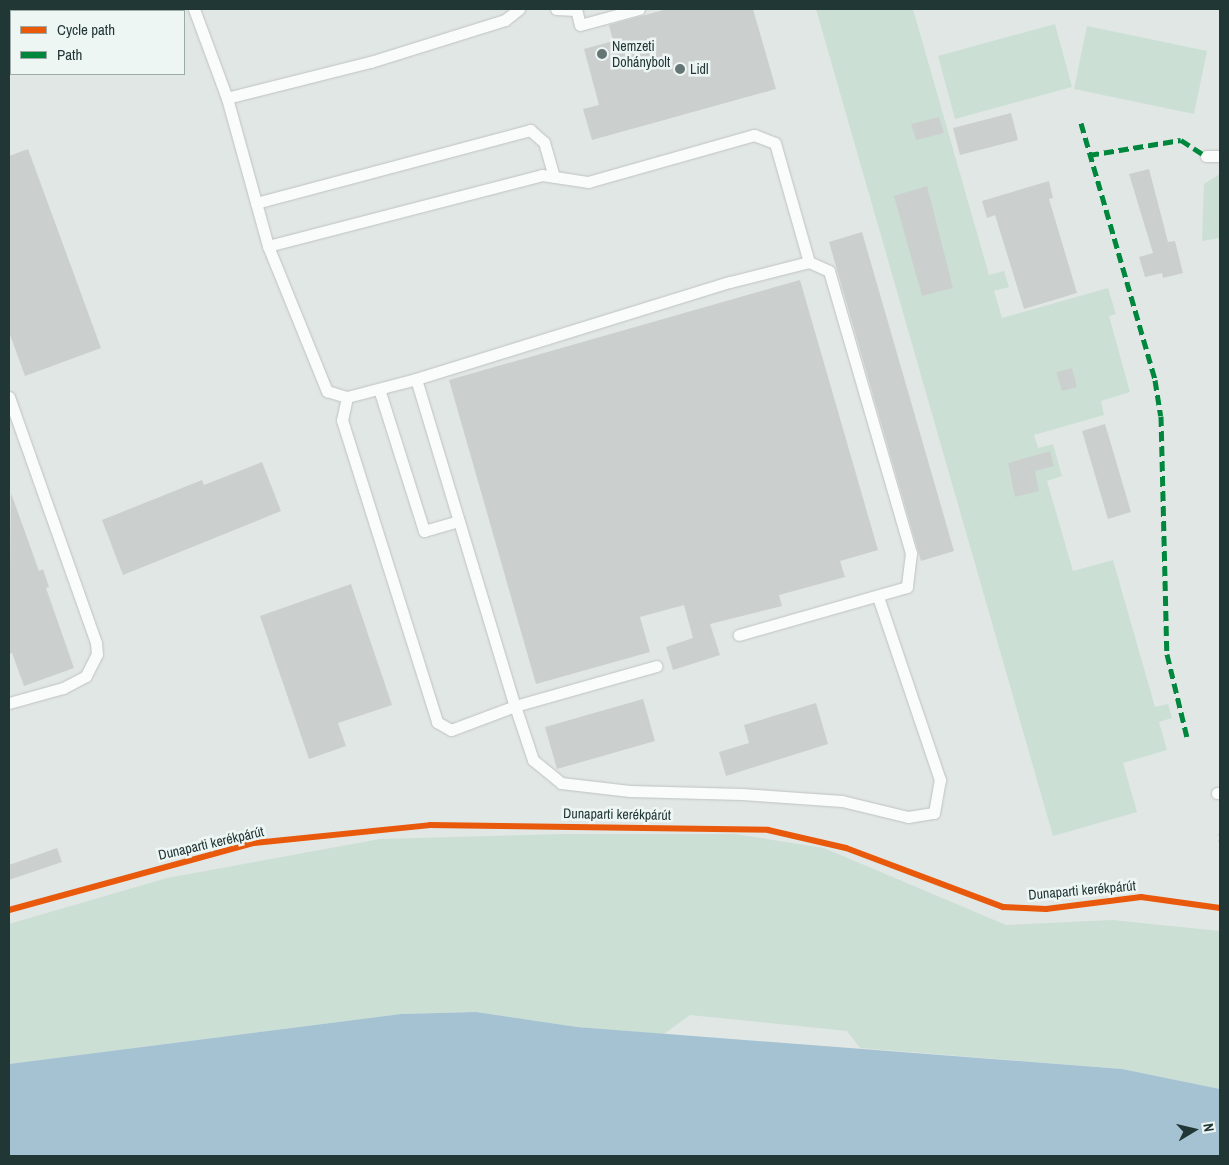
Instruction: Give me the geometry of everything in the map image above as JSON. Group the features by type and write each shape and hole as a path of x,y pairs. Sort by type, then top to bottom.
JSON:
{"lane":[{"path":"194,9 226,98 268,246 327,391 347,397 379,389 730,282 809,262 829,271 911,553 907,587 878,597 739,635"},
{"path":"226,98 387,56 505,20 519,9"},
{"path":"556,9 576,10 580,25 639,9"},
{"path":"256,203 530,130 544,142 554,177"},
{"path":"268,246 542,175 588,182 754,135 775,143 809,262"},
{"path":"1206,156 1220,156"},
{"path":"416,379 533,760 561,783 630,791 742,794 842,801 908,817 934,813 940,780 878,597"},
{"path":"379,389 424,532 459,521"},
{"path":"9,397 96,643 97,654 86,676 63,688 9,703"},
{"path":"347,397 342,420 437,722 451,730 515,706 656,666"}],"path":[{"path":"1220,833 1220,842"}],"green space":[{"path":"816,9 913,9 989,275 1004,271 1009,287 994,291 1002,318 1108,288 1116,314 1109,316 1130,392 1101,401 1104,415 1034,435 1038,448 1053,444 1062,476 1047,481 1073,571 1113,560 1155,707 1168,704 1172,718 1159,722 1167,750 1123,763 1137,812 1053,836"},
{"path":"1055,24 1072,87 955,119 938,56"},
{"path":"1087,26 1207,51 1194,114 1074,89"},
{"path":"1220,174 1220,238 1202,241 1204,184"},
{"path":"566,834 735,834 824,848 1006,925 1112,920 1220,931 1220,1089 1122,1069 860,1048 847,1031 690,1015 664,1034 576,1027 476,1012 401,1014 9,1064 9,924 167,878 380,839"}],"water":[{"path":"476,1012 577,1027 1122,1069 1220,1089 1220,1156 9,1156 9,1064 401,1014"}],"building":[{"name":"Lidl","path":"667,9 753,9 776,89 592,140 583,109 599,105 584,49 613,41 609,25"},
{"path":"1011,113 1018,140 960,155 953,128"},
{"path":"939,117 944,133 916,140 911,124"},
{"path":"28,149 101,348 25,376 9,332 9,156"},
{"path":"1149,169 1168,242 1175,241 1183,273 1163,278 1162,273 1145,277 1139,257 1153,253 1129,174"},
{"path":"1049,181 1053,198 1049,199 1077,293 1024,309 995,215 987,218 982,201"},
{"path":"927,186 953,288 922,296 894,196"},
{"path":"862,232 954,551 921,561 829,242"},
{"path":"800,280 878,550 840,561 845,577 779,595 782,606 710,624 720,655 673,670 666,647 693,638 684,605 640,617 650,652 536,684 449,380"},
{"path":"1072,368 1077,387 1062,391 1056,372"},
{"path":"1105,424 1131,512 1108,519 1082,431"},
{"path":"1050,451 1054,466 1035,471 1039,491 1015,497 1008,463"},
{"path":"262,462 281,511 123,575 102,520 202,480 204,485"},
{"path":"11,493 39,571 43,569 49,587 46,588 74,668 24,686 12,653 9,654"},
{"path":"351,584 392,705 338,723 346,746 309,759 260,616"},
{"path":"643,699 655,741 557,769 545,727"},
{"path":"816,703 828,744 726,776 719,752 749,743 744,725"},
{"path":"57,848 62,862 9,880 9,865"}],"marked path":[{"path":"1081,123 1155,380 1161,416 1167,654 1187,737"},
{"path":"1089,155 1181,140 1206,156"}],"cycle path":[{"name":"Dunaparti kerékpárút","path":"9,910 254,843 430,825 768,830 846,848 1003,907 1046,909 1141,897 1220,908"}],"place":[{"name":"Nemzeti Dohánybolt","path":"602,54"},
{"name":"Lidl","path":"680,69"}]}
